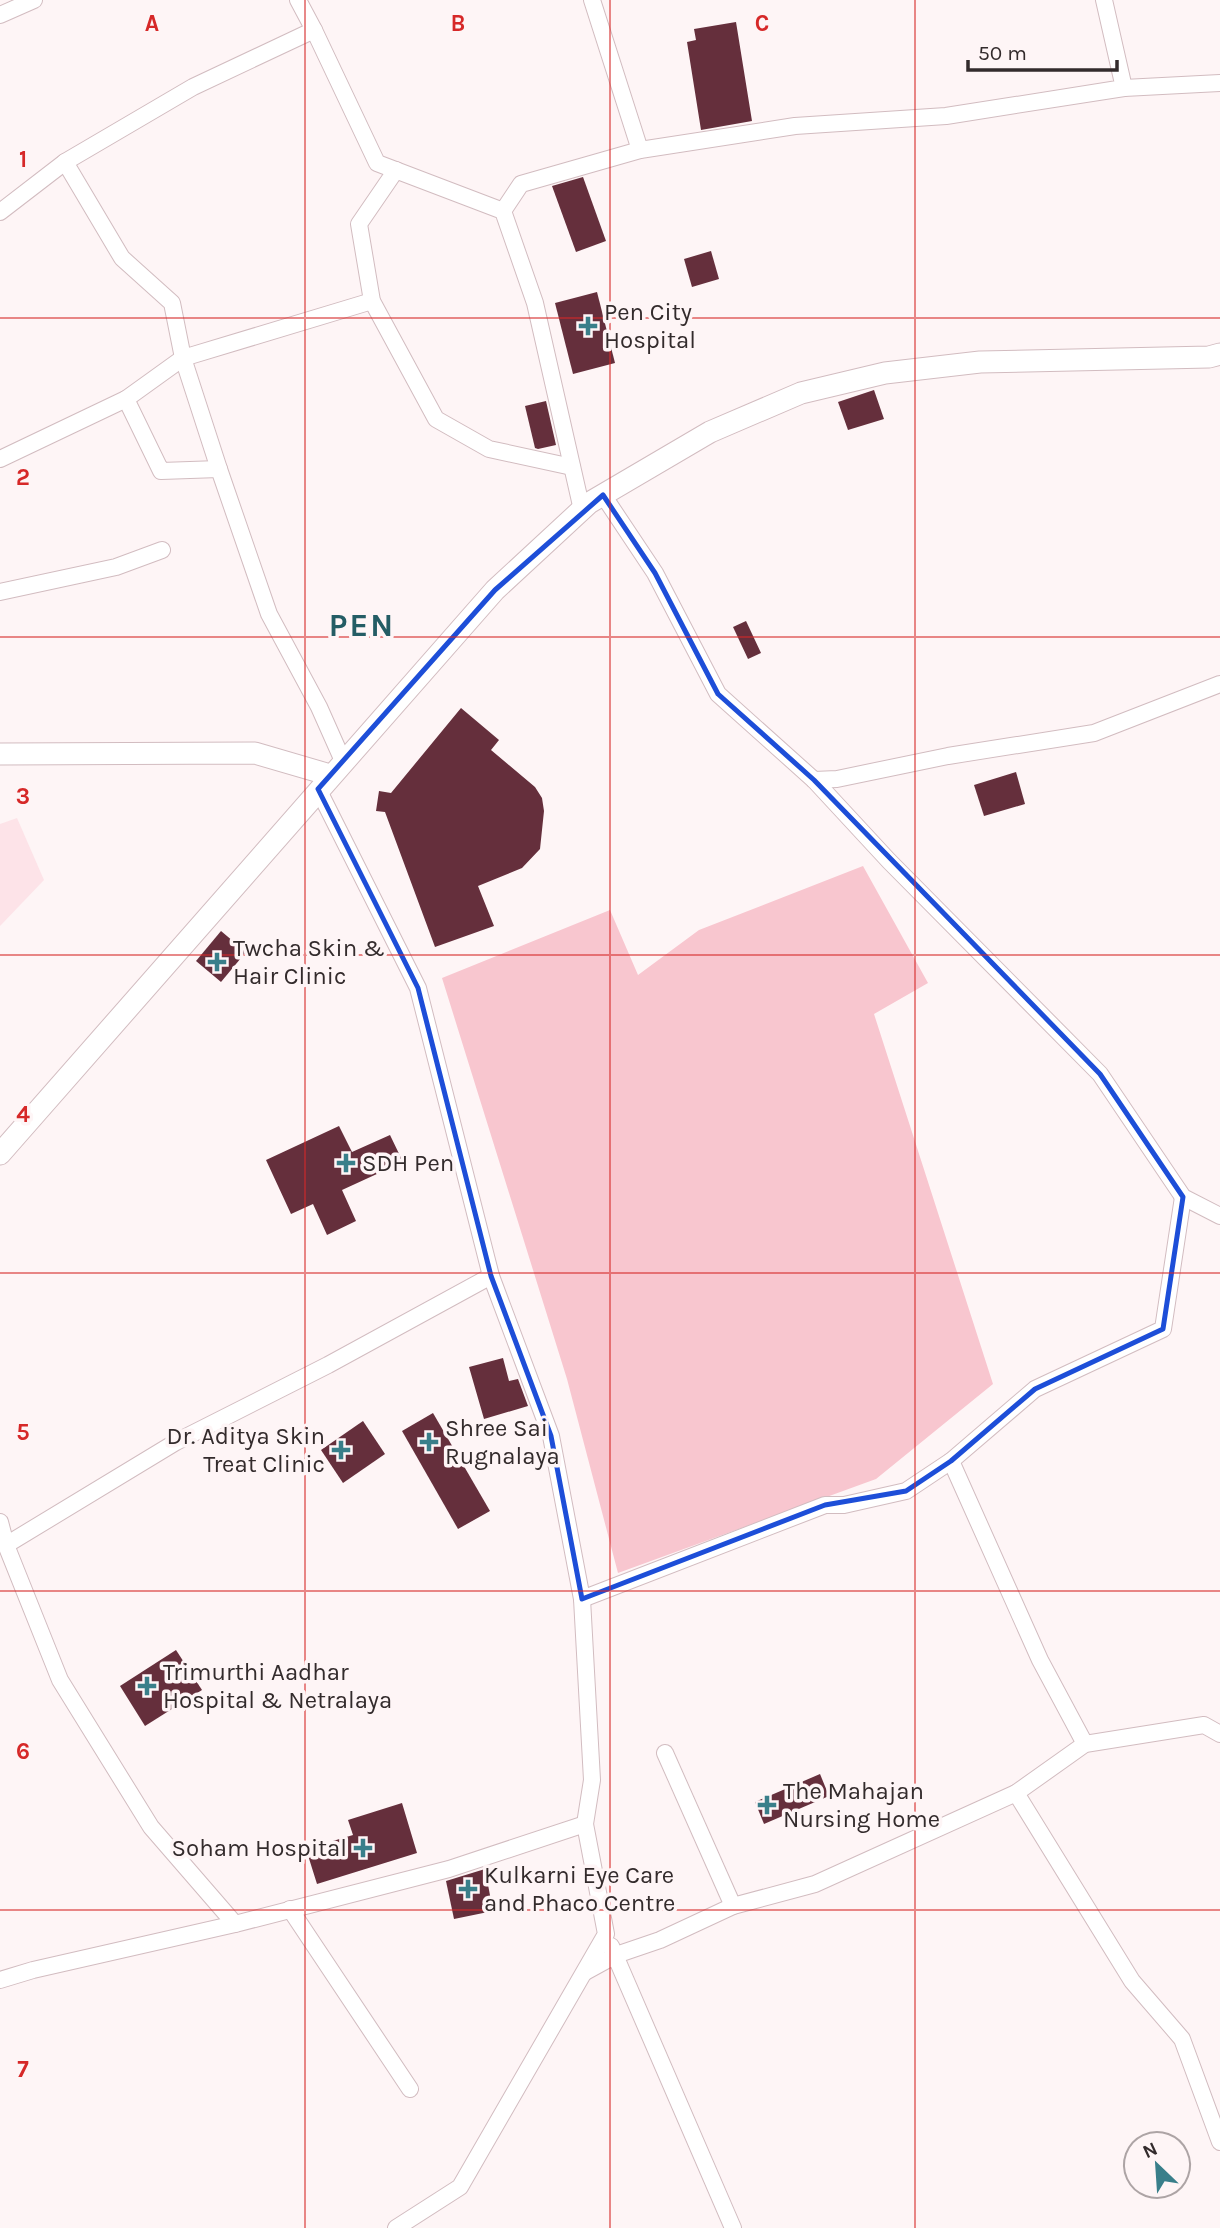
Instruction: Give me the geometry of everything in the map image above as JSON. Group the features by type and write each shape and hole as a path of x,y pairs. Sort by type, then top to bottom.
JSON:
{"main road":[{"path":"0,1154 495,590 582,510 603,495 710,432 801,393 885,373 980,362 1209,357 1220,354"},
{"path":"0,754 255,753 330,775"}],"street":[{"path":"0,15 34,0"},
{"path":"299,0 377,163 503,211 535,303 582,510"},
{"path":"592,0 640,150"},
{"path":"1104,0 1124,88"},
{"path":"0,212 65,162 193,87 314,30"},
{"path":"503,211 521,184 640,150 795,126 946,116 1124,88 1220,83"},
{"path":"65,162 122,258 172,303 183,358 269,614 319,707 330,775 418,988 491,1276 551,1437 582,1600 592,1780 585,1824 606,1934 733,2228"},
{"path":"396,170 359,224 372,301 436,419 489,449 572,467"},
{"path":"0,459 126,399 183,358 372,301"},
{"path":"126,399 160,471 219,469"},
{"path":"603,495 655,573 718,694 814,780 889,861 1100,1074 1183,1197 1220,1216"},
{"path":"0,592 116,567 162,550"},
{"path":"814,780 837,779 948,756 1094,733 1220,684"},
{"path":"582,1600 825,1505 844,1505 905,1491 951,1461 1035,1389 1163,1329 1183,1197"},
{"path":"6,1545 176,1441 328,1365 491,1276"},
{"path":"951,1461 1040,1660 1085,1744"},
{"path":"0,1522 6,1545 60,1680 151,1827 235,1924"},
{"path":"585,1972 616,1955 660,1940 733,1906 816,1885 1016,1793 1085,1744 1204,1725 1220,1734"},
{"path":"665,1753 733,1906"},
{"path":"1016,1793 1132,1981 1182,2039 1220,2141"},
{"path":"0,1980 449,1869 585,1824"},
{"path":"290,1909 410,2089"},
{"path":"396,2228 460,2187 606,1934"}],"highlighted area":[{"path":"603,495 655,573 718,694 814,780 1100,1074 1183,1197 1163,1329 1035,1389 951,1461 906,1491 825,1505 582,1599 551,1436 491,1276 418,988 318,789 495,590"}],"shaded area":[{"path":"17,818 44,880 0,926 0,824"},
{"path":"863,866 928,983 874,1014 993,1384 876,1479 618,1573 567,1379 442,978 610,910 638,975 699,930"}],"building":[{"path":"736,22 752,121 701,130 687,42 696,40 694,29"},
{"path":"583,177 606,241 576,252 552,186"},
{"path":"711,251 719,279 692,287 684,259"},
{"path":"597,292 615,363 573,374 555,303"},
{"path":"874,390 884,419 848,430 838,402"},
{"path":"546,401 556,445 538,449 535,448 525,406"},
{"path":"746,621 761,653 748,659 733,627"},
{"path":"461,708 499,740 491,750 535,787 542,798 544,811 540,849 522,868 478,886 494,926 435,947 385,812 376,811 379,791 391,793"},
{"path":"1016,772 1025,804 984,816 974,785"},
{"path":"221,931 246,952 221,982 196,961"},
{"path":"339,1126 352,1152 390,1135 403,1162 342,1190 356,1221 327,1235 313,1204 291,1214 266,1160"},
{"path":"503,1358 509,1381 518,1379 528,1406 484,1419 469,1367"},
{"path":"433,1413 490,1511 458,1529 402,1431"},
{"path":"363,1421 385,1454 343,1483 321,1450"},
{"path":"176,1650 202,1690 145,1726 120,1686"},
{"path":"820,1774 829,1796 764,1824 755,1802"},
{"path":"402,1803 417,1853 317,1884 306,1849 353,1835 348,1820"},
{"path":"485,1869 493,1911 454,1919 446,1881"}],"place":[{"name":"Pen City Hospital","path":"588,326"},
{"name":"Twcha Skin & Hair Clinic","path":"217,962"},
{"name":"SDH Pen","path":"346,1163"},
{"name":"Shree Sai Rugnalaya","path":"429,1442"},
{"name":"Dr. Aditya Skin Treat Clinic","path":"341,1450"},
{"name":"Trimurthi Aadhar Hospital & Netralaya","path":"147,1686"},
{"name":"The Mahajan Nursing Home","path":"767,1805"},
{"name":"Soham Hospital","path":"363,1848"},
{"name":"Kulkarni Eye Care and Phaco Centre","path":"468,1889"}],"district":[{"name":"PEN","path":"362,625"}]}
